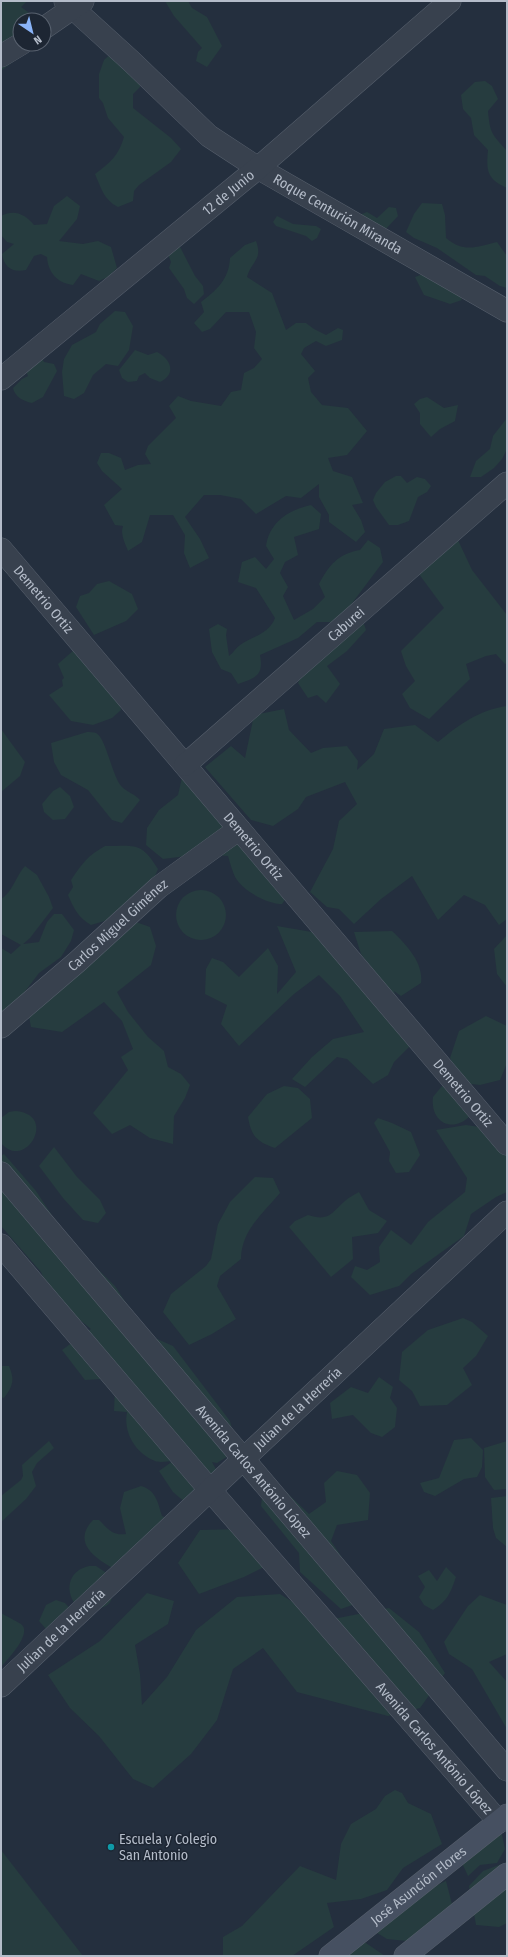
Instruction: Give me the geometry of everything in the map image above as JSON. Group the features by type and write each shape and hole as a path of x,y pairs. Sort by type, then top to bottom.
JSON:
{"street":[{"name":"12 de Junio","path":"1,379 258,168 450,1"},
{"name":"Roque Centurión Miranda","path":"74,2 209,136 258,168 507,311"},
{"path":"52,21 74,2"},
{"path":"1,56 12,49"},
{"name":"Caburei","path":"185,765 507,483"},
{"name":"Demetrio Ortiz","path":"1,548 507,1144"},
{"name":"Carlos Miguel Giménez","path":"1,1027 77,962 159,887 239,829"},
{"name":"Avenida Carlos António López","path":"1,1173 507,1770"},
{"name":"Julian de la Herrería","path":"1,1686 210,1490 244,1461 507,1212"},
{"name":"Avenida Carlos António López","path":"1,1245 210,1490 504,1823"},
{"name":"José Asunción Flores","path":"330,1956 504,1823"},
{"path":"405,1956 507,1874"}],"green space":[{"path":"1,1 27,1 21,7 28,12 12,12 12,52 13,52 14,61 1,71"},
{"path":"165,1 188,1 192,8 207,17 222,46 207,67 196,61 198,52 202,48 174,16"},
{"path":"114,51 146,60 140,87 133,94 133,108 171,138 181,149 171,162 139,185 134,191 133,201 118,207 106,197 95,174 117,154 124,137 108,118 103,103 99,98 99,74 104,60"},
{"path":"485,81 492,86 498,99 488,111 491,129 498,141 507,151 507,188 500,185 489,174 487,164 488,150 474,135 471,118 463,109 461,95 475,82"},
{"path":"67,196 80,206 77,219 59,241 83,244 98,241 111,247 117,268 108,277 99,281 81,274 73,285 62,282 54,276 49,267 47,257 41,254 34,256 26,270 17,271 7,266 2,254 14,244 7,242 1,235 1,216 15,213 23,215 34,225 47,224 54,206"},
{"path":"422,203 442,204 445,215 446,238 452,243 470,248 497,242 507,256 507,288 500,286 485,276 476,275 437,248 414,238 406,232 414,214"},
{"path":"389,207 396,208 398,216 383,232 357,216 367,212 377,218"},
{"path":"277,216 293,224 316,226 321,229 317,238 312,241 306,236 276,226 273,222"},
{"path":"256,241 258,256 247,277 272,293 286,330 296,323 306,323 326,335 338,328 343,330 342,340 326,346 316,341 304,348 301,354 315,371 308,378 311,392 322,405 348,408 367,431 347,455 328,458 333,471 352,477 363,503 352,505 361,520 365,532 356,542 329,522 329,515 319,497 319,484 301,498 286,496 256,514 241,499 220,495 204,495 185,517 200,539 209,558 190,568 184,553 185,535 173,515 150,515 142,542 128,551 122,535 123,526 115,525 104,505 122,489 102,471 97,463 101,453 109,453 121,458 125,470 138,465 151,464 145,454 148,446 176,418 169,406 178,396 191,401 221,406 231,392 241,390 244,373 254,368 262,359 254,348 256,332 249,312 226,312 210,329 202,332 194,323 204,312 201,302 217,288 225,278 230,258 245,245"},
{"path":"179,245 195,276 203,286 204,294 194,304 187,298 184,289 169,268 171,262 166,249"},
{"path":"426,273 459,292 462,300 450,304 424,295 415,277"},
{"path":"115,311 125,312 133,326 129,350 118,366 106,364 93,375 84,393 74,399 64,396 62,372 64,359 72,345 96,332 100,324"},
{"path":"135,350 148,355 157,352 162,355 169,362 169,375 160,382 150,378 145,373 139,376 137,381 128,382 122,378 119,370"},
{"path":"41,357 44,362 54,364 57,371 43,397 32,403 20,398 13,388 22,379 28,376 23,363"},
{"path":"427,397 444,408 458,405 455,421 440,429 431,437 420,424 420,413 414,404 420,399"},
{"path":"507,418 507,449 502,459 494,468 481,477 470,477 476,461 490,449 493,436"},
{"path":"396,476 401,476 407,483 417,477 425,479 431,486 427,492 418,497 409,521 398,525 389,525 376,507 373,500 376,493 385,482"},
{"path":"311,505 321,514 319,529 294,537 298,555 285,562 280,573 288,587 283,596 294,620 313,609 325,597 319,584 335,561 346,554 360,550 368,540 380,548 383,562 338,622 317,622 298,638 260,655 261,668 257,675 238,684 231,673 221,669 212,652 209,629 218,624 227,629 226,635 229,656 240,645 269,628 275,618 256,588 238,582 242,562 255,557 266,569 274,559 266,546 268,537 276,523 295,510"},
{"path":"457,538 472,570 507,615 507,663 505,664 496,654 486,656 466,664 470,679 429,719 410,708 402,694 415,681 406,666 401,651 444,608 410,562"},
{"path":"109,581 132,594 138,609 126,621 94,635 76,607 80,596 89,593 97,584"},
{"path":"363,621 366,630 347,651 327,666 340,684 326,703 317,695 308,698 298,683 303,670"},
{"path":"74,650 119,700 121,710 112,718 93,725 71,721 49,695 63,686 62,680 64,678 58,664"},
{"path":"507,706 507,919 499,925 485,905 464,895 438,920 412,876 381,899 354,924 339,909 327,907 310,892 333,849 339,821 357,804 345,782 306,797 298,809 273,826 251,820 205,767 231,746 245,758 254,715 284,709 289,730 311,753 323,748 347,746 358,761 357,770 374,754 384,729 415,725 438,742 454,729 479,714"},
{"path":"1,729 25,762 20,776 1,792"},
{"path":"87,732 95,733 100,736 118,782 124,789 140,800 122,823 112,820 88,790 61,775 54,762 51,743"},
{"path":"185,765 267,844 279,863 298,880 282,904 269,902 249,892 235,877 228,856 203,854 163,859 146,845 147,828 159,810 178,795"},
{"path":"60,787 70,796 74,807 65,819 53,820 44,812 42,804 53,791"},
{"path":"105,846 130,846 142,849 158,869 152,883 108,920 91,925 77,912 68,895 73,887 71,880 85,861"},
{"path":"25,866 37,875 53,908 30,938 23,944 39,942 47,922 54,914 62,914 74,930 71,941 61,957 39,973 23,994 1,1013 1,948 11,954 21,945 1,934 1,899 11,889"},
{"path":"196,890 206,890 219,897 226,910 226,920 219,933 206,940 196,940 187,936 180,929 176,920 176,910 180,901 187,894"},
{"path":"136,922 150,927 156,946 151,965 117,992 128,1012 148,1037 164,1051 168,1067 181,1074 190,1085 185,1098 174,1116 173,1144 150,1138 130,1125 112,1134 93,1113 128,1070 121,1057 133,1049 122,1021 104,1002 62,1032 31,1027 26,1001"},
{"path":"277,926 312,932 379,978 361,954 354,932 392,931 413,954 420,968 421,983 401,996 394,991 411,1045 394,1062 388,1075 373,1084 347,1059 337,1057 305,1087 292,1079 312,1057 333,1039 364,1032 340,996 319,975 294,994 239,1046 221,1024 227,1005 205,994 206,969 212,958 223,962 239,977 268,948 278,966 277,994 296,972"},
{"path":"507,935 507,987 497,974 494,949"},
{"path":"486,1016 507,1026 507,1063 500,1080 480,1085 463,1083 450,1058 459,1031"},
{"path":"449,1084 471,1115 464,1121 450,1125 439,1119 433,1106 433,1097 442,1086"},
{"path":"284,1086 298,1088 310,1099 312,1118 275,1148 259,1141 253,1134 248,1117 267,1094"},
{"path":"15,1111 28,1114 35,1121 36,1130 34,1139 28,1146 20,1151 10,1150 1,1143 1,1118 9,1112"},
{"path":"378,1118 411,1132 420,1155 409,1172 396,1173 389,1161 390,1152 374,1123"},
{"path":"466,1125 480,1127 507,1139 507,1192 496,1197 471,1214 464,1236 411,1274 399,1286 370,1295 351,1277 355,1266 367,1270 380,1262 379,1247 391,1230 411,1245 428,1222 465,1192 467,1178 436,1130"},
{"path":"54,1147 77,1177 100,1200 106,1213 98,1223 83,1220 63,1198 39,1166"},
{"path":"4,1154 36,1191 68,1240 115,1286 146,1334 173,1346 230,1421 238,1450 217,1463 212,1462 226,1488 186,1503 173,1492 159,1471 173,1461 157,1462 142,1453 132,1441 127,1427 127,1412 114,1411 115,1388 102,1379 85,1380 62,1350 91,1329 53,1298 41,1272 1,1226 1,1156"},
{"path":"255,1177 273,1178 280,1193 260,1215 249,1231 242,1249 241,1259 220,1276 217,1286 236,1319 212,1334 189,1345 163,1312 171,1294 206,1266 211,1259 218,1224 230,1202"},
{"path":"359,1192 369,1210 387,1221 378,1233 352,1237 353,1259 331,1277 289,1227 295,1221 308,1215 325,1217 333,1213 348,1198"},
{"path":"463,1318 472,1322 488,1336 476,1356 463,1368 472,1385 447,1405 420,1406 412,1391 399,1380 402,1352 428,1330"},
{"path":"1,1366 9,1366 12,1375 11,1386 4,1398 1,1397"},
{"path":"379,1377 393,1387 390,1398 397,1408 395,1427 382,1437 371,1433 353,1415 332,1419 330,1403 351,1387 368,1393"},
{"path":"471,1438 483,1450 482,1467 477,1477 464,1479 435,1496 424,1492 420,1483 439,1478 454,1440"},
{"path":"49,1441 54,1448 37,1463 32,1472 36,1486 26,1499 1,1522 1,1496 21,1480 23,1476 22,1465"},
{"path":"507,1441 507,1489 494,1490 485,1477 484,1448"},
{"path":"337,1471 357,1475 370,1493 368,1520 337,1525 331,1541 347,1565 361,1602 341,1609 300,1572 299,1553 261,1506 264,1479 281,1487 309,1514 326,1502 324,1483"},
{"path":"141,1486 150,1491 156,1498 162,1516 171,1520 122,1573 97,1558 86,1545 84,1537 86,1529 93,1520 99,1520 114,1533 126,1534 120,1508 124,1492"},
{"path":"507,1496 507,1547 496,1538 493,1528 491,1498"},
{"path":"242,1529 272,1563 244,1577 199,1594 178,1563 200,1530"},
{"path":"89,1566 96,1566 108,1574 112,1593 111,1600 104,1607 92,1608 75,1604 72,1598 70,1586 73,1576 77,1571"},
{"path":"446,1567 456,1577 448,1596 433,1610 424,1605 419,1597 425,1587 418,1576 429,1570 437,1581"},
{"path":"147,1593 174,1601 168,1624 135,1645 140,1674 142,1705 167,1677 196,1630 237,1597 280,1594 323,1621 389,1608 419,1632 445,1673 420,1708 388,1716 297,1692 263,1648 233,1669 217,1720 191,1754 153,1788 133,1779 99,1736 70,1708 48,1675 100,1641"},
{"path":"480,1595 507,1605 507,1654 489,1662 507,1682 507,1729 472,1669 449,1654 444,1642 468,1606"},
{"path":"56,1600 65,1603 73,1612 47,1630 39,1621 46,1605"},
{"path":"1,1613 21,1624 24,1628 24,1633 14,1652 1,1667"},
{"path":"395,1790 402,1793 408,1803 431,1814 442,1844 403,1868 387,1890 361,1899 327,1903 334,1927 292,1956 223,1956 223,1937 242,1926 300,1866 336,1880 341,1844 351,1824 376,1809 385,1796"},
{"path":"501,1830 505,1849 497,1863 480,1865 468,1876 462,1863"},
{"path":"1,1850 83,1956 1,1956"},
{"path":"507,1862 507,1923 499,1927 476,1925 469,1886 483,1871"},
{"path":"446,1881 452,1904 436,1925 407,1941 387,1939 374,1931 431,1888"},
{"path":"363,1941 385,1956 345,1956"}],"place":[{"name":"Escuela y Colegio San Antonio","path":"111,1847"}]}
